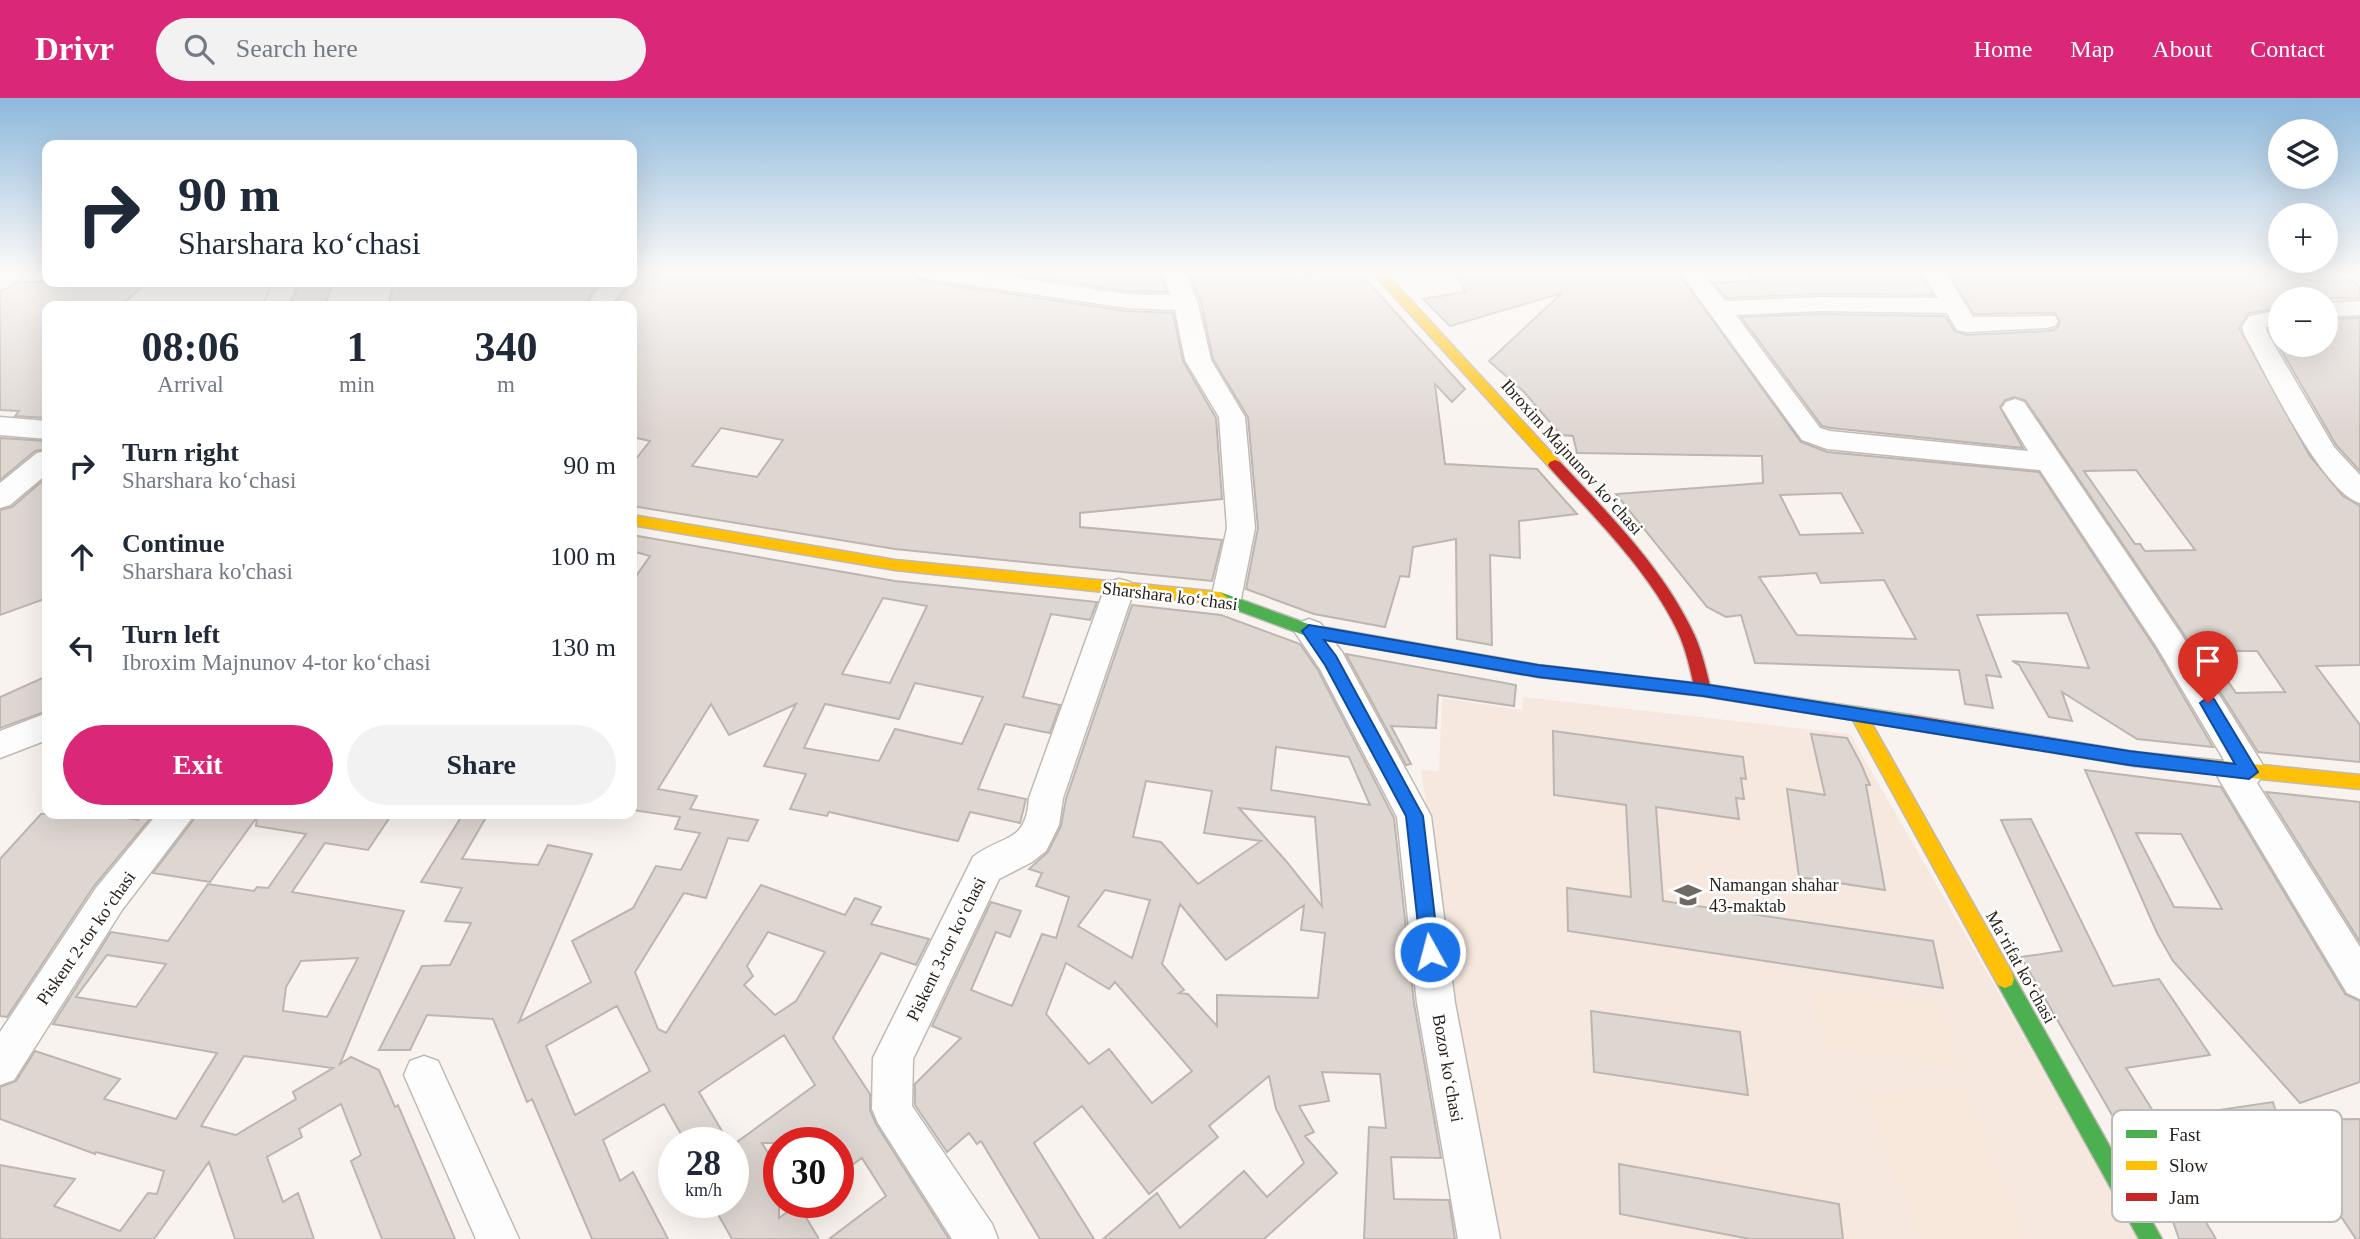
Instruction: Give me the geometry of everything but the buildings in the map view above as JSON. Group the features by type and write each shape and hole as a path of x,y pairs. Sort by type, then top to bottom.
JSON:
{"street":[{"path":"1190,324 1198,360 1232,417 1241,528 1226,599"},
{"name":"Ibroxim Majnunov koʻchasi","path":"1425,324 1627,546 1680,620 1691,645 1703,690"},
{"path":"1727,324 1808,432 1818,438 2048,462"},
{"path":"1967,324 1997,324"},
{"path":"2255,324 2256,334 2268,355"},
{"path":"2269,357 2324,453 2360,493"},
{"path":"2015,408 2048,462 2168,639 2360,981"},
{"path":"0,426 42,430"},
{"path":"0,498 42,464"},
{"name":"Sharshara koʻchasi","path":"637,521 895,565 1226,599 1309,631 1538,671 1703,690 2062,748 2241,772 2360,782"},
{"name":"Piskent 3-tor koʻchasi","path":"977,1239 901,1127 892,1109 894,1058 986,868 994,860 1026,848 1042,827 1046,798 1119,590"},
{"name":"Bozor koʻchasi","path":"1309,631 1331,661 1414,816 1436,1003 1479,1239"},
{"name":"Maʻrifat koʻchasi","path":"1857,713 2112,1169"},
{"path":"0,746 42,728"},
{"name":"Piskent 2-tor koʻchasi","path":"0,1066 109,900 174,819"},
{"path":"424,1075 498,1239"},
{"name":"Maʻrifat koʻchasi","path":"2141,1222 2151,1239"}],"shaded area":[{"name":"Namangan shahar 43-maktab","path":"1523,697 1850,734 2112,1190 2112,1222 2130,1222 2140,1239 1494,1239 1479,1177 1421,770 1439,771 1442,698 1522,710"},
{"path":"1815,989 1944,1006 1958,1066 1825,1047"},
{"path":"1965,1090 2028,1239 1920,1239 1866,1093"}],"traffic: fast":[{"path":"1220,598 1309,631 1538,671 1703,690 1910,722"},
{"path":"2005,979 2112,1170"},
{"path":"2141,1222 2151,1239"}],"traffic: slow":[{"path":"1426,324 1555,465"},
{"path":"637,521 895,565 1220,598"},
{"path":"1857,713 2005,979"},
{"path":"2135,759 2360,782"}],"traffic: jam":[{"path":"1555,465 1621,539 1666,598 1694,653 1703,690"},
{"path":"1910,722 2135,759"}],"place":[{"name":"Namangan shahar 43-maktab","path":"1688,895"}],"route":[{"path":"1430,952 1414,816 1405,794 1387,767 1331,661 1309,631 1538,671 1703,690 2129,758 2249,772 2208,703"}]}
